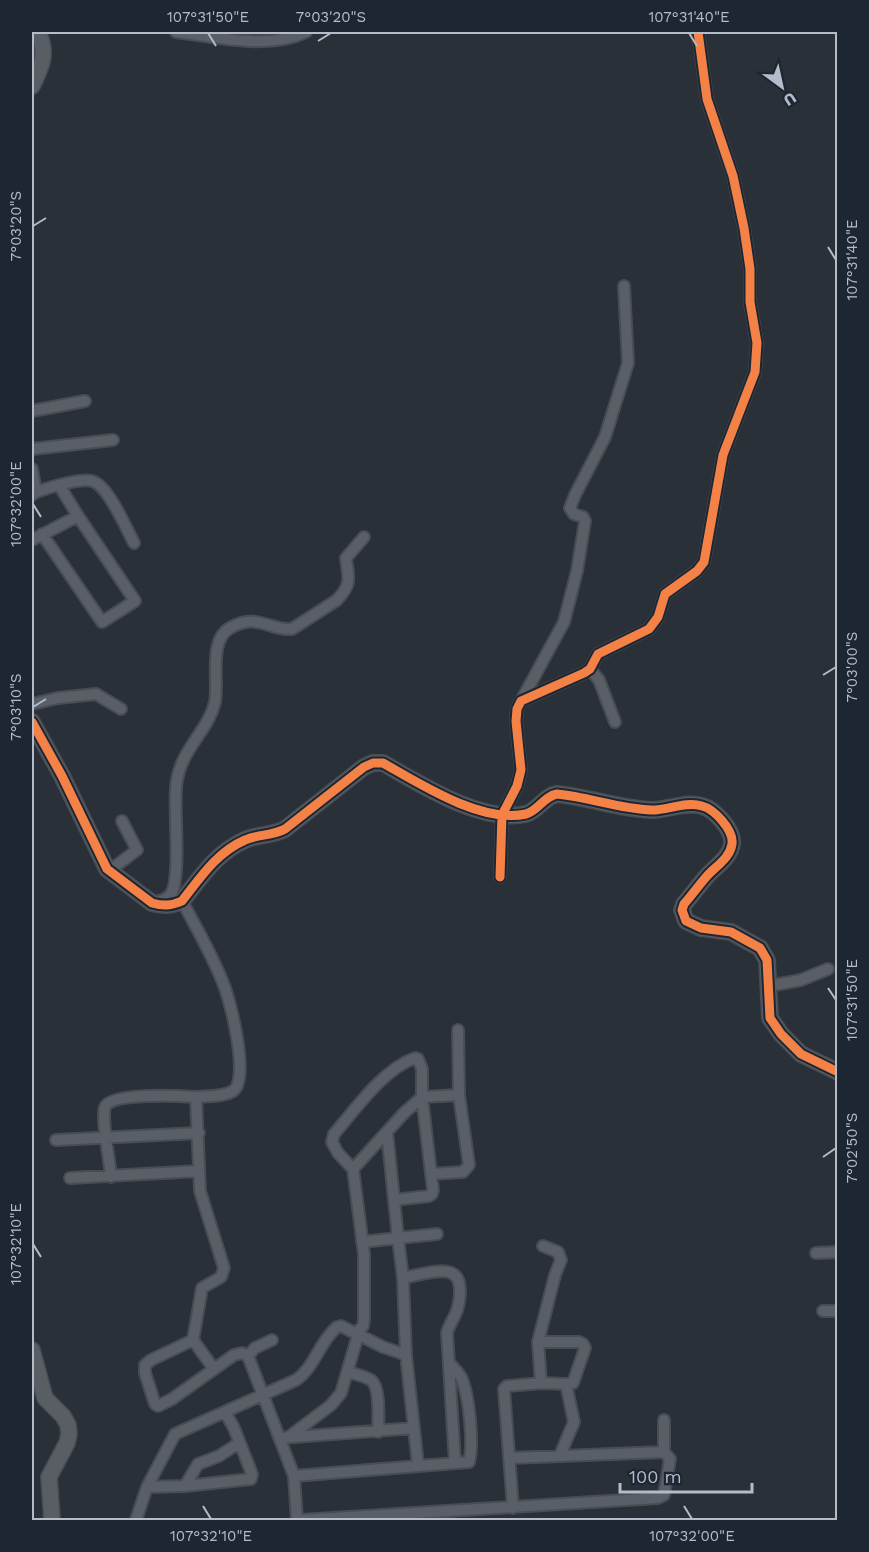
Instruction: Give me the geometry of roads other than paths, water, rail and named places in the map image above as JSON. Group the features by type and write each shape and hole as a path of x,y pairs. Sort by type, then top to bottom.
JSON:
{"street":[{"path":"176,32 231,39 279,36 292,38 306,32"},
{"path":"521,701 579,676 590,669 598,654 649,629 658,617 665,594 697,571 704,562 723,455 755,369 757,343 750,302 750,269 744,228 734,176 707,99 698,32"},
{"path":"32,86 40,69 43,36"},
{"path":"500,877 502,815 517,786 521,770 517,709 567,614 585,521 583,517 574,514 570,508 606,433 628,363 624,286"},
{"path":"32,411 85,400"},
{"path":"32,449 113,440"},
{"path":"32,469 34,494 59,485 90,480 97,483 109,496 134,543"},
{"path":"59,485 135,601 102,622 37,537 78,516"},
{"path":"152,903 167,899 173,891 176,865 176,787 179,770 187,751 215,702 218,644 228,629 249,621 292,629 337,600 343,594 350,579 346,558 364,537"},
{"path":"590,669 598,680 615,722"},
{"path":"32,704 58,698 96,694 121,709"},
{"path":"32,722 62,776 109,871 152,903 172,905 182,901 223,852 245,839 275,834 285,829 364,767 373,763 383,763 439,794 461,803 502,815 528,813 552,795 557,794 621,807 652,810 702,806 711,810 729,832 732,844 729,853 684,904 684,916 692,925 731,932 759,948 767,960 770,1018 781,1034 801,1054 837,1072"},
{"path":"109,871 137,850 122,821"},
{"path":"111,1177 105,1108 111,1100 172,1095 196,1097 218,1095 233,1090 238,1084 241,1068 225,989 210,952 182,901"},
{"path":"769,986 801,980 828,969"},
{"path":"431,1174 463,1172 469,1166 459,1095 458,1030"},
{"path":"285,1437 331,1405 341,1392 357,1334 364,1320 362,1242 353,1169 338,1153 332,1142 333,1134 374,1087 397,1068 415,1058 421,1064 432,1194 394,1200"},
{"path":"353,1169 422,1097 459,1095"},
{"path":"196,1097 200,1191 224,1268 221,1277 202,1288 194,1340 213,1370"},
{"path":"387,1132 403,1278 405,1355 418,1466"},
{"path":"56,1140 199,1133"},
{"path":"70,1178 199,1171"},
{"path":"362,1242 437,1234"},
{"path":"541,1383 538,1342 561,1260 558,1252 543,1246"},
{"path":"816,1253 837,1252"},
{"path":"403,1278 447,1271 458,1276 458,1309 450,1321 447,1333 455,1463"},
{"path":"823,1311 837,1311"},
{"path":"136,1521 147,1486 175,1434 263,1396 302,1376 337,1327 341,1326 405,1355"},
{"path":"194,1340 145,1365 145,1373 156,1406 172,1399 234,1355 242,1353 248,1356 263,1396 285,1437 294,1476 299,1521 468,1515 513,1508 658,1498 664,1495 666,1490 670,1459 664,1452 663,1420"},
{"path":"248,1356 255,1348 272,1341"},
{"path":"513,1508 504,1389 507,1386 541,1383 573,1383 585,1352 584,1346 579,1342 538,1342"},
{"path":"32,1350 45,1398 63,1416 68,1425 67,1443 49,1477 52,1521"},
{"path":"294,1476 469,1462 470,1433 465,1387 460,1375 449,1363"},
{"path":"348,1372 367,1378 375,1384 378,1432"},
{"path":"560,1455 574,1422 566,1384"},
{"path":"147,1486 185,1486 251,1479 252,1474 240,1443 225,1412"},
{"path":"285,1437 414,1428"},
{"path":"185,1486 198,1464 219,1456 240,1443"},
{"path":"509,1458 664,1452"}]}
